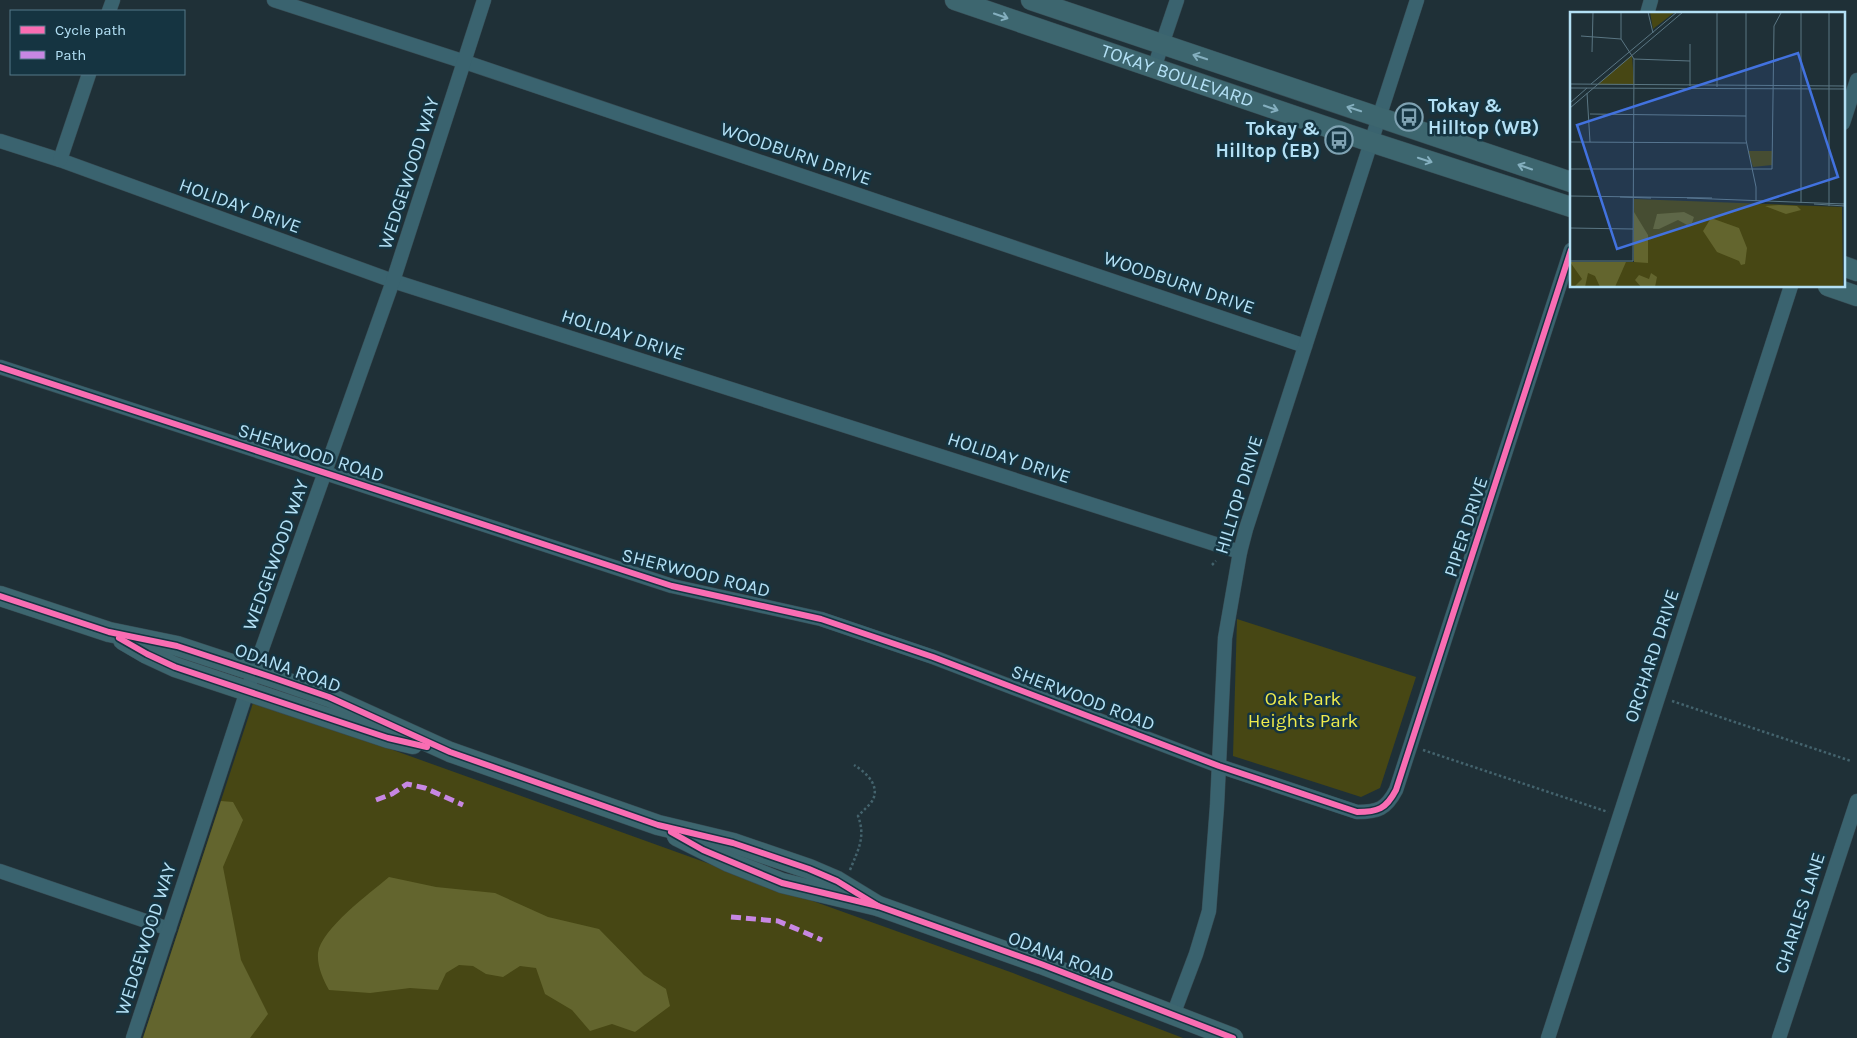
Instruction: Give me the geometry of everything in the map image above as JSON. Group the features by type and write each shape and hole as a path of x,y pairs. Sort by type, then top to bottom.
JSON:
{"street":[{"name":"WOODBURN DRIVE","path":"274,0 465,62 1305,346"},
{"name":"WEDGEWOOD WAY","path":"133,1038 247,691 394,281 484,0"},
{"name":"TOKAY BOULEVARD","path":"955,0 1371,142 1570,207"},
{"name":"TOKAY BOULEVARD","path":"1031,0 1570,182"},
{"path":"1154,68 1177,0"},
{"name":"HILLTOP DRIVE","path":"1173,1015 1196,954 1209,910 1219,766 1225,638 1240,552 1246,528 1417,0"},
{"path":"1648,12 1652,0"},
{"path":"60,160 88,75"},
{"path":"1844,120 1857,80"},
{"name":"HOLIDAY DRIVE","path":"0,141 60,160 394,281 1240,552"},
{"name":"PIPER DRIVE","path":"1381,808 1390,801 1396,790 1570,253"},
{"path":"1844,266 1857,271"},
{"name":"ORCHARD DRIVE","path":"1548,1038 1790,288"},
{"path":"1834,288 1857,296"},
{"name":"SHERWOOD ROAD","path":"0,367 672,586 821,619 934,657 1219,766 1358,812 1372,812 1381,808"},
{"name":"ODANA ROAD","path":"0,596 109,632 178,646 254,671 329,697 450,752 658,825 709,836 756,850 837,881 878,906 1040,964 1233,1038"},
{"name":"ODANA ROAD","path":"109,632 147,654 175,667 388,738 450,752"},
{"name":"CHARLES LANE","path":"1779,1038 1857,800"},
{"path":"0,871 169,929"}],"path":[{"path":"1212,565 1216,561"},
{"path":"1675,702 1851,761"},
{"path":"1410,745 1620,816"},
{"path":"850,870 862,839 862,830 858,816 871,802 875,793 870,777 854,765"}],"green space":[{"name":"Oak Park Heights Park","path":"1237,619 1416,677 1380,788 1361,797 1233,756"},
{"path":"254,700 1013,973 1183,1038 143,1038"},
{"path":"221,801 233,802 243,820 223,867 241,960 268,1014 250,1038 143,1038"},
{"path":"389,877 436,887 495,893 548,917 599,929 644,975 666,989 670,1006 635,1032 612,1024 590,1031 572,1010 545,994 536,968 520,966 503,977 486,974 473,966 459,965 446,973 438,990 410,988 370,993 329,990 318,963 318,953 321,944 328,933 348,912"}],"marked path":[{"path":"376,800 392,794 407,784 425,788 463,805"},
{"path":"731,917 778,921 822,940"}],"cycle path":[{"path":"0,367 672,586 821,619 933,657 1219,766 1357,812 1364,812 1381,808 1389,801 1396,790 1570,253"},
{"path":"0,596 109,632 177,646 329,697 450,752 658,825 733,843 809,869 837,881 878,906"},
{"path":"119,638 175,667 388,738 427,747"},
{"path":"671,832 703,850 782,883 878,906 1041,964 1233,1038"}],"place":[{"name":"Tokay & Hilltop (WB)","path":"1409,117"},
{"name":"Tokay & Hilltop (EB)","path":"1339,140"}]}
